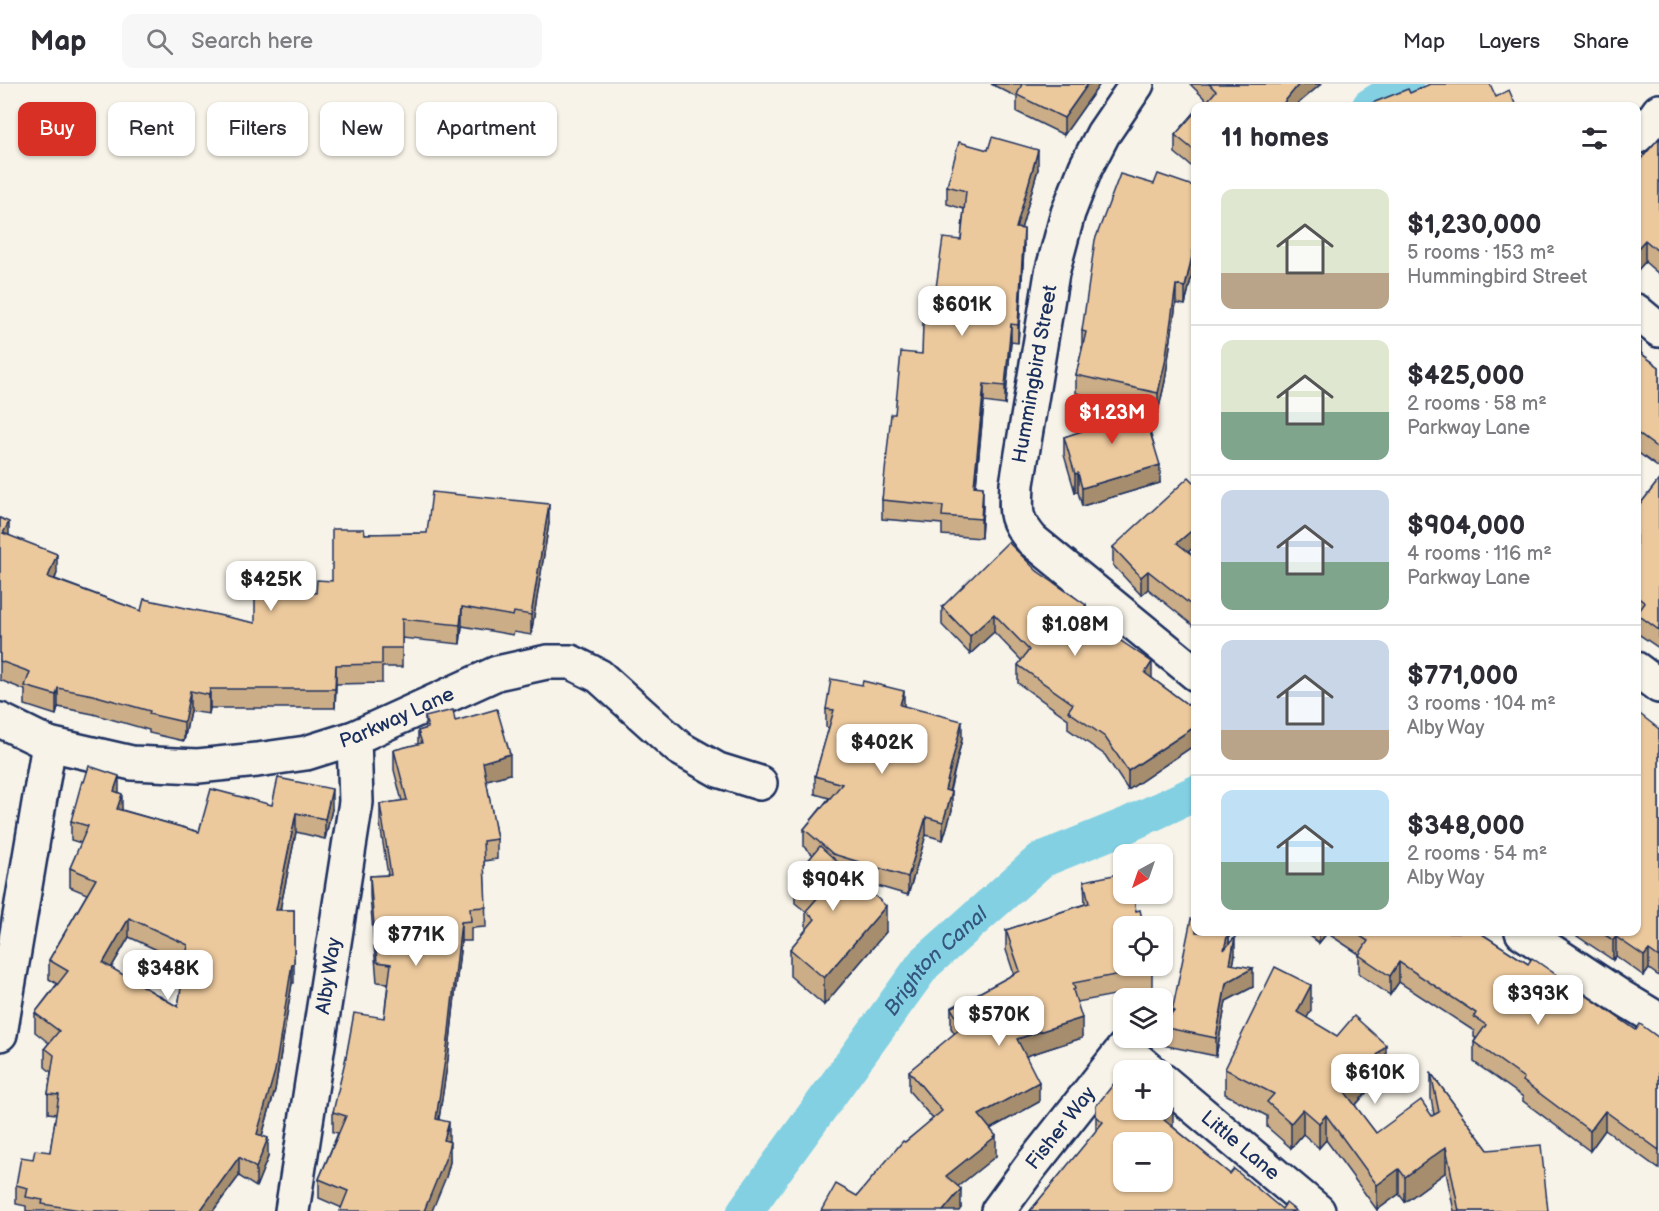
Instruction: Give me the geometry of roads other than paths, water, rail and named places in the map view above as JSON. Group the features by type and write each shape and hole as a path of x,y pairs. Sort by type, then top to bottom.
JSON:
{"street":[{"name":"Hummingbird Street","path":"1137,84 1103,134 1086,167 1068,213 1052,273 1017,484 1016,511 1019,524 1032,540 1191,670"},
{"path":"1641,132 1659,111"},
{"path":"1641,315 1659,330"},
{"name":"Parkway Lane","path":"0,720 49,744 132,763 198,766 306,753 354,738 497,673 547,662 571,662 599,676 679,748 718,770 759,783"},
{"path":"1641,673 1659,686"},
{"name":"Alby Way","path":"292,1211 356,802 354,738"},
{"path":"0,1034 49,744"},
{"path":"1528,936 1659,1020"},
{"name":"Fisher Way","path":"1115,1060 1124,1048 1138,1060"},
{"name":"Fisher Way","path":"998,1211 1113,1062"},
{"name":"Little Lane","path":"1173,1089 1318,1211"}],"waterway":[{"name":"Brighton Canal","path":"1377,102 1406,84"},
{"name":"Brighton Canal","path":"745,1211 924,964 1041,860 1125,826 1191,795"}]}
